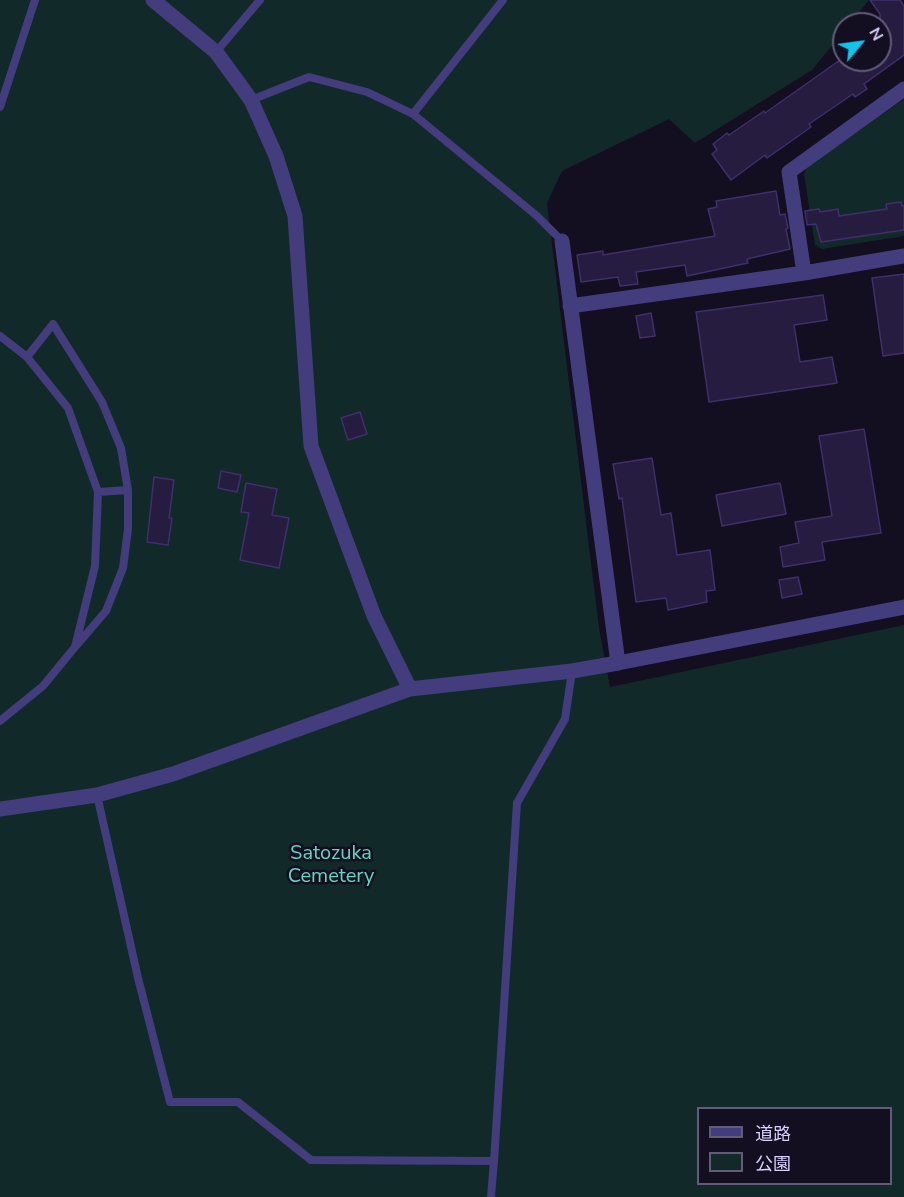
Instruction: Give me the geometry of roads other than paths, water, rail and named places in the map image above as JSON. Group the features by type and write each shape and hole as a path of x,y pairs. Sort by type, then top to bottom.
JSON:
{"street":[{"path":"153,0 216,52 251,100 276,156 295,216 311,446 374,616 410,689"},
{"path":"804,273 789,172 904,89"},
{"path":"562,241 618,663"},
{"path":"570,306 804,273 904,256"},
{"path":"0,808 97,795 173,774 410,689 572,671 904,607"}],"lane":[{"path":"0,107 35,0"},
{"path":"216,52 260,0"},
{"path":"413,114 503,0"},
{"path":"251,100 309,77 368,92 413,114 537,216 562,241"},
{"path":"0,721 43,686 106,611 123,568 128,529 128,490 121,448 102,402 53,324 27,357"},
{"path":"0,336 27,357 68,408 98,492 95,566 75,647"},
{"path":"98,492 128,490"},
{"path":"491,1197 517,803 565,719 572,671"},
{"path":"97,795 138,978 170,1102 238,1102 311,1160 494,1161"}],"park label":[{"name":"Satozuka Cemetery","path":"331,866"}]}
